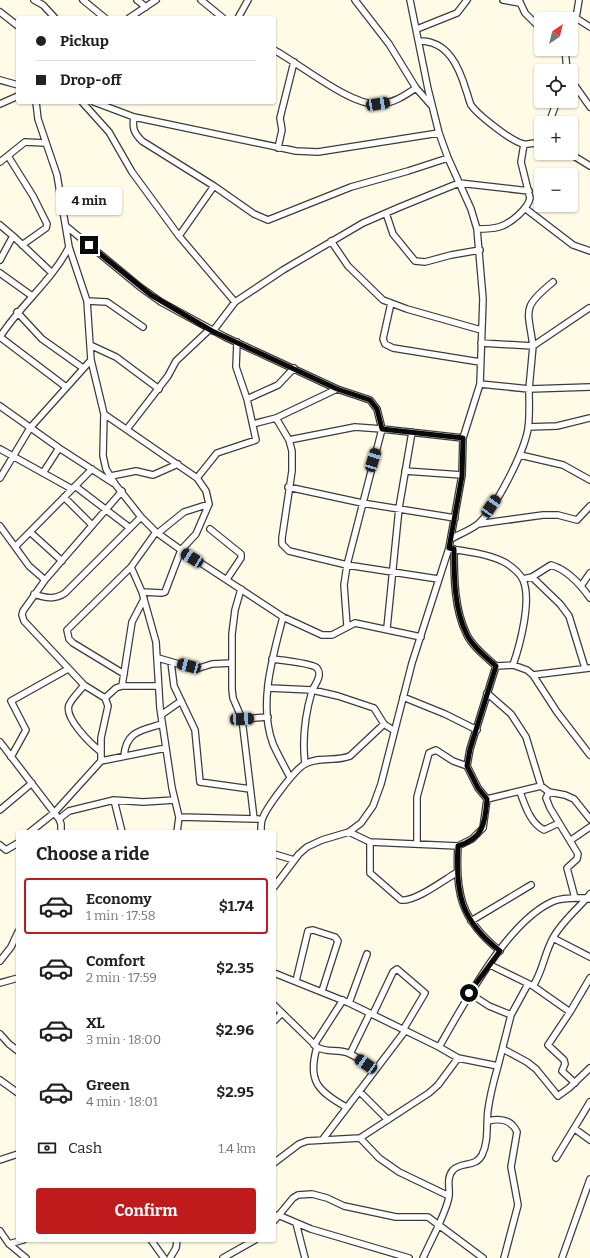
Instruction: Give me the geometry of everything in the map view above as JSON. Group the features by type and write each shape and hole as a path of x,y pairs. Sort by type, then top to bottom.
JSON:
{"street":[{"path":"34,0 43,5 53,16"},
{"path":"83,0 102,16"},
{"path":"137,0 146,6"},
{"path":"132,16 156,0"},
{"path":"201,0 220,16"},
{"path":"239,16 248,0"},
{"path":"355,0 389,44 416,88 433,106"},
{"path":"410,0 439,133 448,158 471,209 477,229 480,250 483,299 480,343 480,384 463,438 462,476 451,539 456,600 467,635 482,654 496,666 513,665 527,670 533,675 561,717 590,755"},
{"path":"417,30 457,13 467,0"},
{"path":"503,0 520,2 525,13 534,22"},
{"path":"577,12 579,0"},
{"path":"0,12 16,24"},
{"path":"578,19 590,27"},
{"path":"420,41 431,42 444,48 457,64 470,104 475,110 510,137 524,144 534,143"},
{"path":"276,51 342,92 368,103 378,104 394,101 416,88"},
{"path":"278,148 282,130 280,118 294,62"},
{"path":"0,80 16,84"},
{"path":"578,90 590,106"},
{"path":"0,104 16,97"},
{"path":"36,104 36,110 45,143 57,175 69,247 87,301 90,360 104,414 103,456 106,469 115,484"},
{"path":"84,104 109,132 132,172 179,236 235,302"},
{"path":"99,104 134,117 296,151 318,152 439,133"},
{"path":"134,117 132,125 135,134 142,141 214,186 254,214 268,220 350,186 408,171 448,158"},
{"path":"0,162 25,142 45,143"},
{"path":"477,229 502,226 526,209 530,198 521,162 524,144"},
{"path":"8,156 33,196 47,224 46,228 22,245"},
{"path":"578,159 590,166"},
{"path":"127,429 159,389 176,361 211,330 235,302 293,263 363,223 459,183 529,191"},
{"path":"179,236 214,186"},
{"path":"526,209 573,245 590,250"},
{"path":"386,213 393,234 415,261 424,262 480,250"},
{"path":"0,225 14,236 52,273"},
{"path":"66,226 140,287 161,302 211,330 337,389 370,400 377,409 382,429 347,564 344,585 347,626"},
{"path":"0,260 14,236"},
{"path":"331,241 348,266 375,294 391,303 481,330"},
{"path":"66,387 0,337 18,312 62,261 69,247"},
{"path":"0,273 32,296"},
{"path":"478,524 496,499 520,455 528,427 529,389 533,346 528,309 534,297 553,282"},
{"path":"87,301 107,302 143,327"},
{"path":"391,303 383,339 387,346 480,362"},
{"path":"480,343 533,346 589,308"},
{"path":"18,312 46,343 83,368"},
{"path":"197,478 217,453 256,440 247,399 236,367 237,342"},
{"path":"90,346 116,357 159,389"},
{"path":"0,478 2,472 13,458 30,428 90,360"},
{"path":"247,399 278,384 294,368"},
{"path":"480,384 529,389 590,387"},
{"path":"253,424 276,418 337,389"},
{"path":"1,408 58,448 115,484 141,517 157,533 283,617 322,635 332,634 355,623 387,628 421,636"},
{"path":"104,414 197,478 206,491 209,504 196,534 181,550 165,592 142,592"},
{"path":"276,418 288,440 293,462 288,487 282,538 284,548 289,551 347,564 438,579"},
{"path":"528,427 557,426 590,418"},
{"path":"288,440 355,427 463,438"},
{"path":"387,628 399,508 412,432"},
{"path":"43,473 58,448"},
{"path":"0,449 13,458 73,487 130,528"},
{"path":"520,455 563,465 590,480"},
{"path":"111,476 136,470 153,475 178,464"},
{"path":"16,546 92,469"},
{"path":"405,471 462,476"},
{"path":"288,487 362,503 455,518"},
{"path":"100,761 102,728 108,706 105,698 84,685 68,669 24,621 23,611 45,580 122,491"},
{"path":"64,497 92,525"},
{"path":"124,674 73,643 67,630 131,567 157,533 184,512 209,504"},
{"path":"451,539 478,524 543,515 558,515 577,520 590,506"},
{"path":"34,594 57,598 65,593 141,517"},
{"path":"0,526 16,546 29,566 45,580"},
{"path":"210,529 241,554 227,579"},
{"path":"30,532 62,562"},
{"path":"451,549 495,558 516,570 523,579 526,604 521,641 513,665"},
{"path":"276,884 294,860 307,846 315,842 349,832 361,823 373,806 381,784 393,730 438,579 451,549"},
{"path":"523,579 532,577 551,565 564,571 590,596"},
{"path":"131,567 142,592 156,642 158,658 157,686 166,748 179,817 177,830"},
{"path":"581,586 590,573"},
{"path":"532,577 569,616 587,668 533,675"},
{"path":"241,589 234,615 232,663 233,698 242,719 254,819"},
{"path":"122,686 132,622 144,599"},
{"path":"283,617 272,659 267,704 273,743 290,777"},
{"path":"158,658 196,669 212,664 232,663"},
{"path":"272,659 314,666 319,675 312,690 304,731 305,764"},
{"path":"172,662 174,686 194,730 200,782 250,789"},
{"path":"349,832 370,842 458,846 472,839 483,828 487,799 478,788 467,766 470,749 496,666"},
{"path":"11,757 26,730 11,701 68,669"},
{"path":"84,685 69,705 68,712 81,733 100,751"},
{"path":"105,698 116,688 122,686 157,686"},
{"path":"269,688 312,690 338,696 374,708 384,724 393,730"},
{"path":"487,693 510,714 526,737 541,786 549,792 565,795 574,799 590,819"},
{"path":"403,697 445,714 477,730"},
{"path":"161,715 181,701"},
{"path":"242,719 268,718"},
{"path":"124,756 125,746 130,736 162,724"},
{"path":"261,830 262,820 290,777 305,764 318,760 344,758 350,756 384,724"},
{"path":"0,742 59,819 61,830"},
{"path":"33,830 54,813 100,761 166,748"},
{"path":"417,844 417,797 429,753 436,750 453,761 467,766"},
{"path":"0,810 32,783"},
{"path":"487,799 541,786"},
{"path":"520,792 529,815 537,825 544,830 559,823"},
{"path":"549,792 546,800 578,854 577,859 567,868 575,898"},
{"path":"59,819 68,811 114,800 143,802 175,800"},
{"path":"114,800 122,830"},
{"path":"179,817 262,820"},
{"path":"571,840 590,827"},
{"path":"370,842 370,873 401,900 426,892 456,873"},
{"path":"0,845 6,850 16,844"},
{"path":"458,846 456,873 464,909 471,921 488,942 500,951"},
{"path":"276,855 294,860"},
{"path":"471,921 531,885"},
{"path":"439,1047 469,993 524,921 553,901 589,897"},
{"path":"423,1258 449,1196 448,1183 453,1170 458,1167 476,1163 482,1155 488,1130 490,1097 511,1014 531,985 540,975 553,938 561,926 589,897"},
{"path":"296,981 308,931 313,930 335,937 338,941 322,991"},
{"path":"1,957 16,937"},
{"path":"553,938 590,957"},
{"path":"349,1003 367,954"},
{"path":"490,965 531,985 570,1012"},
{"path":"323,1139 333,1125 340,1119 346,1107 404,1031 425,993 397,969 393,972 350,1054"},
{"path":"276,974 322,991 372,1013 458,1058 498,1066"},
{"path":"575,1083 562,1071 566,1064 564,1060 548,1045 590,978"},
{"path":"0,983 16,979"},
{"path":"469,993 489,1006 511,1014"},
{"path":"343,1000 316,1046 313,1062 317,1083 328,1097 346,1107"},
{"path":"276,1008 316,1046 324,1050 334,1050 350,1054 375,1070"},
{"path":"276,1019 281,1014"},
{"path":"0,1034 16,1049"},
{"path":"503,1049 527,1062 536,1069 558,1096 561,1096 590,1068"},
{"path":"276,1161 299,1144 323,1139 360,1138 438,1085 458,1058"},
{"path":"0,1080 16,1092"},
{"path":"359,1091 388,1120"},
{"path":"556,1158 590,1102"},
{"path":"488,1121 502,1119 512,1124 518,1132 511,1167 518,1205 504,1258"},
{"path":"575,1129 590,1140"},
{"path":"360,1138 379,1158 392,1168 449,1196"},
{"path":"0,1160 16,1155"},
{"path":"562,1258 590,1179"},
{"path":"276,1218 293,1198 304,1194 327,1198 344,1206 396,1217 428,1217 483,1258"},
{"path":"278,1215 296,1223 409,1258"},
{"path":"296,1223 305,1258"},
{"path":"0,1231 9,1244 24,1258"},
{"path":"9,1244 16,1242"},
{"path":"152,1242 164,1258"},
{"path":"170,1258 176,1248 177,1242"},
{"path":"223,1258 251,1242"}],"route":[{"path":"89,245 140,287 161,302 212,331 337,389 354,393 370,400 377,409 382,429 402,432 429,433 463,438 462,476 449,548 454,549 454,583 456,600 467,635 473,644 496,666 470,749 467,766 482,796 487,799 485,823 479,833 472,839 458,846 456,873 464,909 481,934 488,942 500,951 469,993"}]}
